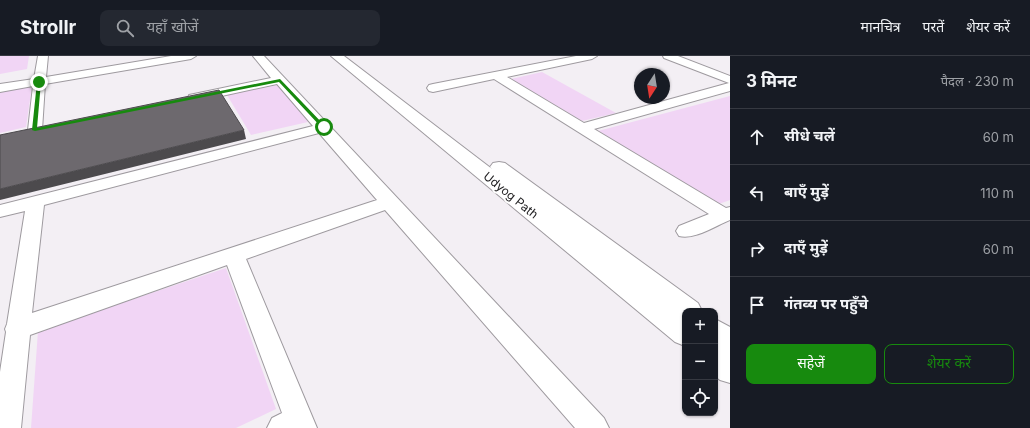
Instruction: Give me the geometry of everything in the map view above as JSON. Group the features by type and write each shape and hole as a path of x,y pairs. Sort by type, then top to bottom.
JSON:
{"main road":[{"name":"Udyog Path","path":"337,56 682,332"},
{"name":"Udyog Path","path":"353,56 685,308"},
{"path":"718,332 730,342"},
{"path":"718,360 730,370"}],"street":[{"path":"35,130 43,56"},
{"path":"0,88 191,56"},
{"path":"258,56 324,127 389,202 594,428"},
{"path":"433,88 592,56"},
{"path":"668,56 730,80"},
{"path":"496,75 727,214"},
{"path":"180,100 280,80"},
{"path":"582,128 730,88"},
{"path":"21,133 50,127"},
{"path":"0,211 324,127"},
{"path":"6,428 17,329 35,202"},
{"path":"17,329 389,202"},
{"path":"686,231 727,214"},
{"path":"234,255 294,425"}],"shaded area":[{"path":"0,56 29,56 27,69 0,74"},
{"path":"542,72 616,113 582,121 511,79"},
{"path":"278,85 308,122 251,135 227,95"},
{"path":"32,86 26,127 0,133 0,91"},
{"path":"730,96 730,200 719,204 598,131"},
{"path":"226,268 276,409 236,428 31,428 38,331"}],"building":[{"path":"219,90 244,130 0,189 0,135"}],"route":[{"path":"39,82 35,130 280,80 324,127"}]}
